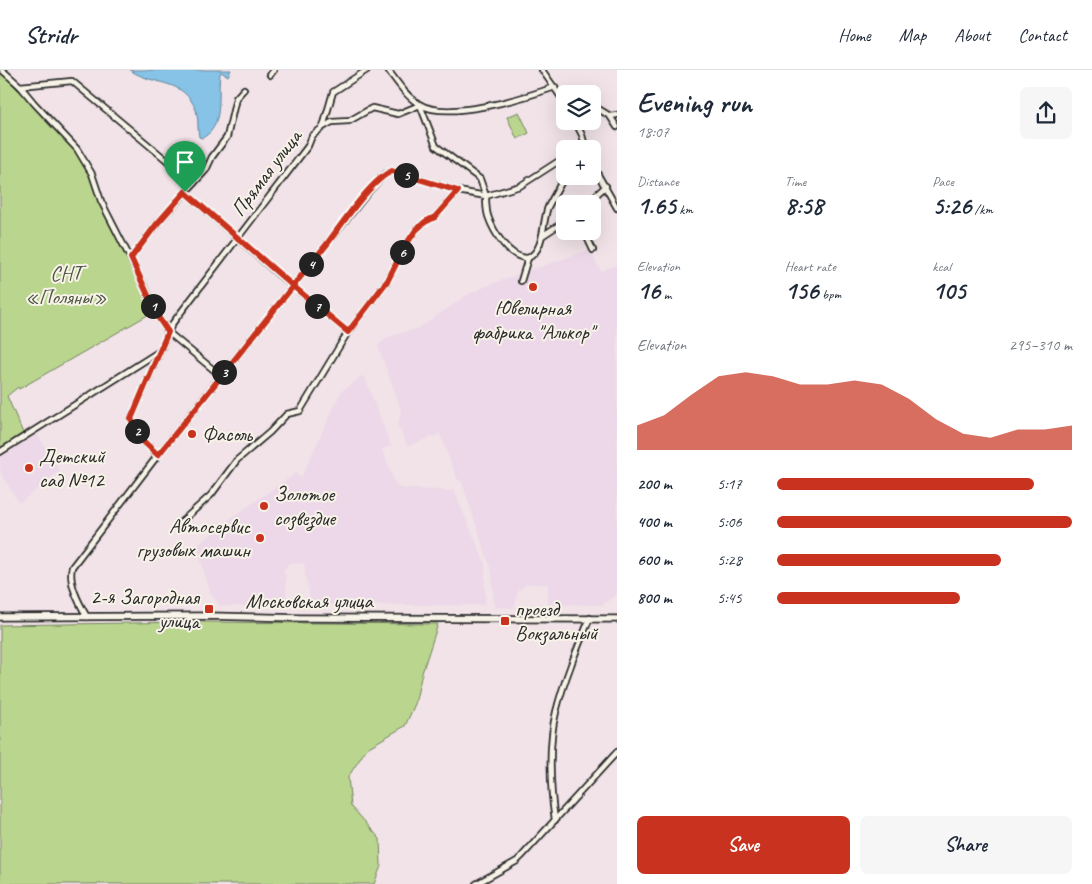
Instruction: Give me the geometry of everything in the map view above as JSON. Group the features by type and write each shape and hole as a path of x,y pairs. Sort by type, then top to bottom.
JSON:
{"main road":[{"name":"Московская улица","path":"0,617 209,616 617,619"}],"street":[{"path":"2,70 20,86 77,148 92,174 102,201 158,317 168,332 221,376"},
{"path":"270,75 274,70"},
{"path":"323,127 333,92 367,70"},
{"path":"388,70 408,95 420,105 451,110 514,101 555,88 542,70"},
{"path":"20,86 72,81 194,183"},
{"path":"131,258 156,225 206,170 212,157 227,137 236,98 244,89"},
{"path":"323,127 332,122 349,121 372,108 398,114 420,105"},
{"path":"420,105 436,146 480,179 486,196 488,216 497,232 512,252 520,258 528,258"},
{"path":"601,110 610,116 617,127"},
{"path":"610,116 617,115"},
{"name":"Прямая улица","path":"158,455 142,440 131,419 168,332 308,146 312,136 323,127"},
{"path":"87,617 74,590 72,567 221,376 370,190 386,174 392,171 458,191 486,196 520,186 556,163"},
{"path":"601,178 617,208"},
{"path":"521,281 528,258 535,252 542,236 547,210 560,185"},
{"path":"596,195 606,186"},
{"path":"181,522 211,494 237,460 288,414 300,411 348,332 388,280 405,246 416,230 425,222 435,217 458,191"},
{"path":"185,192 348,332"},
{"path":"542,236 556,227"},
{"path":"588,240 592,250"},
{"path":"0,452 160,351"},
{"path":"555,820 552,742 555,714 576,650 590,618"},
{"path":"476,884 517,861 617,752"}],"shaded area":[{"path":"589,250 601,271 617,265 617,594 602,605 548,604 548,584 526,584 518,591 514,608 494,607 492,572 462,482 457,479 440,434 408,446 398,426 401,409 378,346 388,337 419,328 467,295 491,284"},
{"path":"362,376 365,378 391,446 382,449 395,484 400,488 454,491 485,563 485,605 309,605 309,587 307,586 304,563 289,563 283,572 286,575 286,606 220,606 210,592 197,546 230,519 296,473 301,478 341,392"},
{"name":"Детский сад №12","path":"37,434 60,471 19,503 0,472 0,457"}],"green space":[{"name":"СНТ «Поляны»","path":"0,72 68,140 75,150 153,312 19,389 18,387 7,396 23,433 0,448"},
{"path":"519,112 529,133 517,139 507,117"},
{"path":"195,622 438,624 422,673 415,704 405,726 367,748 348,777 351,806 380,839 381,866 374,884 0,884 0,625"}],"water":[{"path":"130,70 231,70 228,76 221,72 220,74 217,118 209,133 202,138 199,137 196,110 184,92 176,87 149,79"}],"place":[{"name":"Ювелирная фабрика \"Алькор\"","path":"533,287"},
{"name":"Фасоль","path":"192,434"},
{"name":"Детский сад №12","path":"29,468"},
{"name":"Золотое созвездие","path":"264,506"},
{"name":"Автосервис грузовых машин","path":"260,538"},
{"name":"2-я Загородная улица","path":"209,609"},
{"name":"проезд Вокзальный","path":"505,621"}],"route":[{"path":"185,192 156,225 131,258 158,317 168,332 131,419 142,440 158,455 186,421 221,376 293,286 370,190 386,174 392,171 458,191 435,217 425,222 416,230 405,246 388,280 348,332 293,286 238,238 232,234 185,192"}]}
